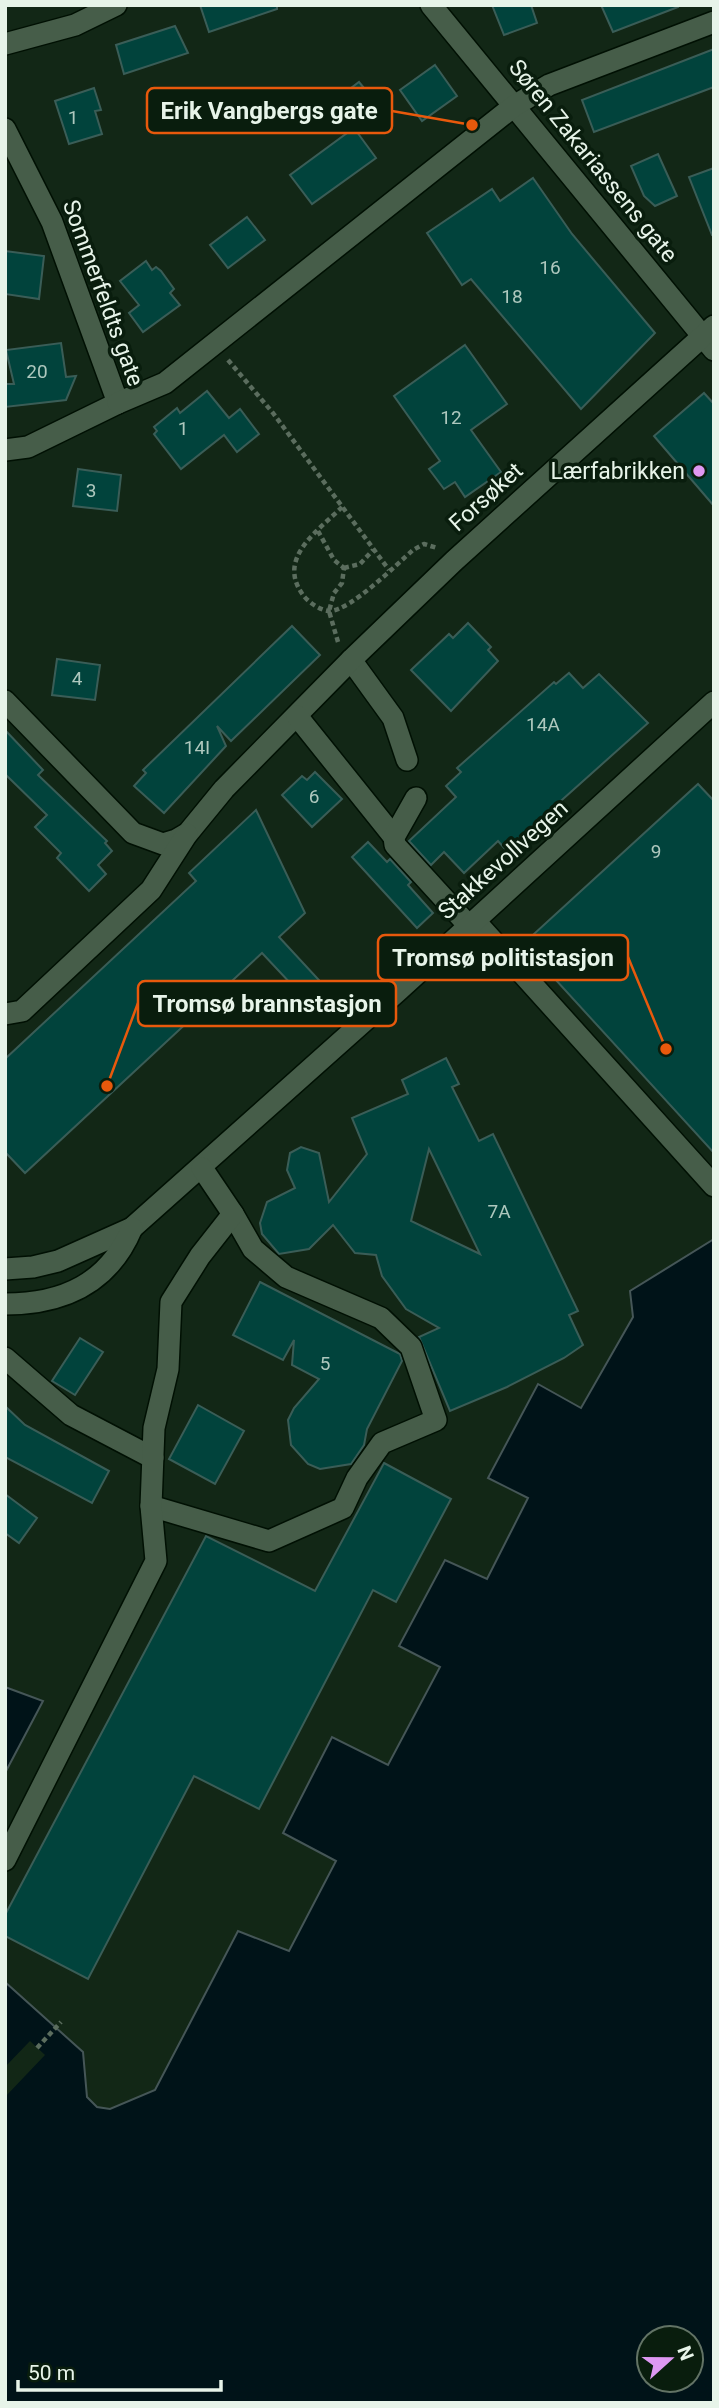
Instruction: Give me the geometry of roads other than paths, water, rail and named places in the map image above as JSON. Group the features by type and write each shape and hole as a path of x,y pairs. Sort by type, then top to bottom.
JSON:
{"street":[{"path":"5,44 75,25 116,5"},
{"name":"Søren Zakariassens gate","path":"431,5 710,338"},
{"path":"118,403 164,383 514,106 549,85 714,22"},
{"name":"Sommerfeldts gate","path":"5,129 52,222 118,403 28,447 5,450"},
{"name":"Forsøket","path":"5,1014 22,1011 151,890 188,832 224,789 345,666 454,561 710,338"},
{"path":"345,666 393,718 407,760"},
{"path":"5,701 133,833 163,844 188,832"},
{"name":"Stakkevollvegen","path":"132,1228 472,924 714,702"},
{"path":"297,716 394,837 395,845 472,924 714,1186"},
{"path":"394,837 416,798"},
{"path":"150,1506 269,1541 343,1508 357,1478 382,1443 436,1420 411,1347 381,1318 286,1277 253,1249 202,1168"},
{"path":"5,1860 156,1561 150,1506 154,1428 168,1369 171,1302 200,1256 233,1214"},
{"path":"5,1269 33,1268 58,1261 132,1228"},
{"path":"5,1304 46,1300 78,1290 106,1271 124,1247 132,1228"},
{"path":"5,1358 71,1415 153,1458"}],"place":[{"name":"Erik Vangbergs gate","path":"472,125"},
{"name":"Lærfabrikken","path":"699,471"},
{"name":"Tromsø politistasjon","path":"666,1049"},
{"name":"Tromsø brannstasjon","path":"107,1086"}]}
